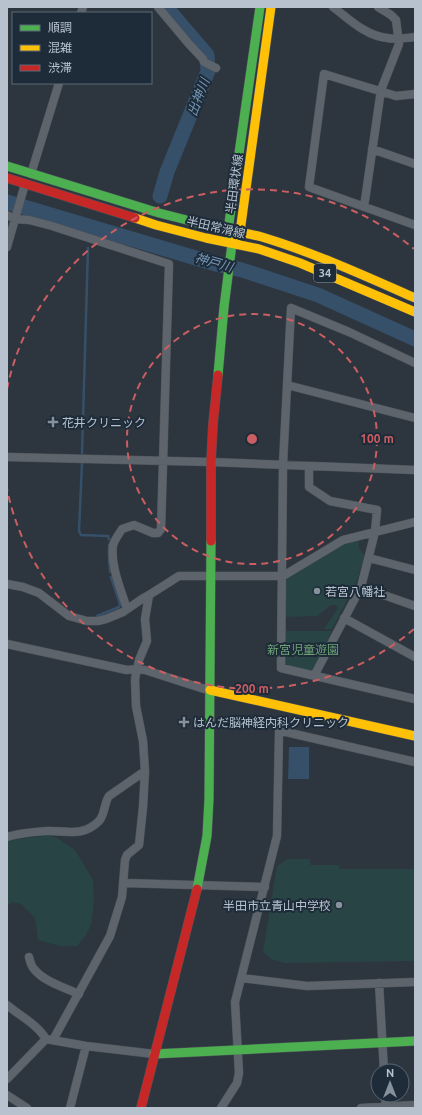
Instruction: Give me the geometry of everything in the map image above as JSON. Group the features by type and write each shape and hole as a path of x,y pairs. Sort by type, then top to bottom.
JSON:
{"street":[{"path":"158,7 204,62 216,68"},
{"name":"半田環状線","path":"232,244 228,230 260,7"},
{"name":"半田環状線","path":"232,244 240,232 271,7"},
{"path":"333,7 371,34 385,38 399,39 415,37"},
{"path":"364,207 380,90 399,44 396,20 391,11 378,7"},
{"path":"415,94 396,96 324,74 309,187 415,225"},
{"path":"31,174 59,84"},
{"path":"372,149 415,164"},
{"name":"半田常滑線","path":"7,166 159,213 261,237 342,266 415,298"},
{"name":"半田常滑線","path":"7,178 156,225 259,250 300,263 415,312"},
{"path":"7,247 13,216 25,184"},
{"path":"13,216 52,226 169,264 161,530 158,533 153,533 134,525 122,529 115,540 113,546 116,576 127,609"},
{"path":"141,1108 198,886 207,836 210,799 211,462 213,424 232,244"},
{"path":"415,364 349,332 291,308 283,464 281,668 415,699"},
{"path":"287,385 415,418"},
{"path":"7,457 283,464 415,470"},
{"path":"309,466 309,487 330,501 377,510 375,532 361,587 314,676"},
{"path":"7,584 23,587 39,593 69,616 78,619 98,621 123,612 179,576 282,576 342,540 415,522"},
{"path":"369,558 415,570"},
{"path":"361,587 415,606"},
{"path":"7,1079 50,1040 79,994 110,936 122,897 125,860 138,845 144,802 145,771 143,741 136,706 135,679 139,660 148,641 145,619 149,595"},
{"path":"344,618 415,657"},
{"path":"8,644 127,670 145,670 201,688 415,736"},
{"path":"221,1108 237,1083 239,1073 235,1002 277,836 279,732 286,732 415,762"},
{"path":"7,837 47,831 74,833 84,830 100,820 106,800 109,796 145,771"},
{"path":"124,883 265,887"},
{"path":"29,957 32,968 38,973 56,984 79,994"},
{"path":"241,978 307,986 415,982"},
{"path":"379,983 383,1063"},
{"path":"7,1005 50,1040 154,1054 415,1041"},
{"path":"70,1108 86,1046"},
{"path":"7,1095 27,1108"},
{"path":"361,1108 415,1105"}],"green space":[{"path":"359,540 359,548 365,556 356,583 332,629 324,629 338,608 336,605 331,605 317,616 286,617 285,582 288,577 344,544"},
{"name":"新宮児童遊園","path":"285,631 332,631 313,669 310,671 284,664"},
{"path":"49,835 57,838 75,850 93,880 94,901 91,925 86,935 77,946 60,946 38,940 35,918 21,904 13,902 7,906 7,841"},
{"path":"288,859 310,859 310,865 339,865 339,869 415,869 415,961 285,963 271,959 263,952 277,866"}],"water":[{"path":"289,747 309,747 309,779 288,779"}],"waterway":[{"name":"出神川","path":"160,196 167,172 208,71 207,55 166,7"},
{"name":"神戸川","path":"7,202 216,264 242,270 318,295 415,339"},
{"path":"82,453 88,248"},
{"path":"82,463 79,531 81,535 108,536 109,539"},
{"path":"109,545 110,572"},
{"path":"97,616 119,607 120,604 111,577"}],"traffic: fast":[{"path":"218,375 224,307 232,244 228,230 260,7"},
{"path":"7,166 159,213 226,230"},
{"path":"197,889 207,836 209,799 211,541"},
{"path":"154,1054 415,1041"}],"traffic: slow":[{"path":"235,240 240,232 271,7"},
{"path":"135,218 206,238 259,249 300,263 415,312"},
{"path":"226,230 262,237 282,243 340,265 415,298"},
{"path":"210,690 415,736"}],"traffic: jam":[{"path":"7,178 135,218"},
{"path":"211,541 211,462 218,375"},
{"path":"141,1108 197,889"}],"place":[{"name":"花井クリニック","path":"53,422"},
{"name":"若宮八幡社","path":"317,591"},
{"name":"はんだ脳神経内科クリニック","path":"184,722"},
{"name":"半田市立青山中学校","path":"339,905"}]}
